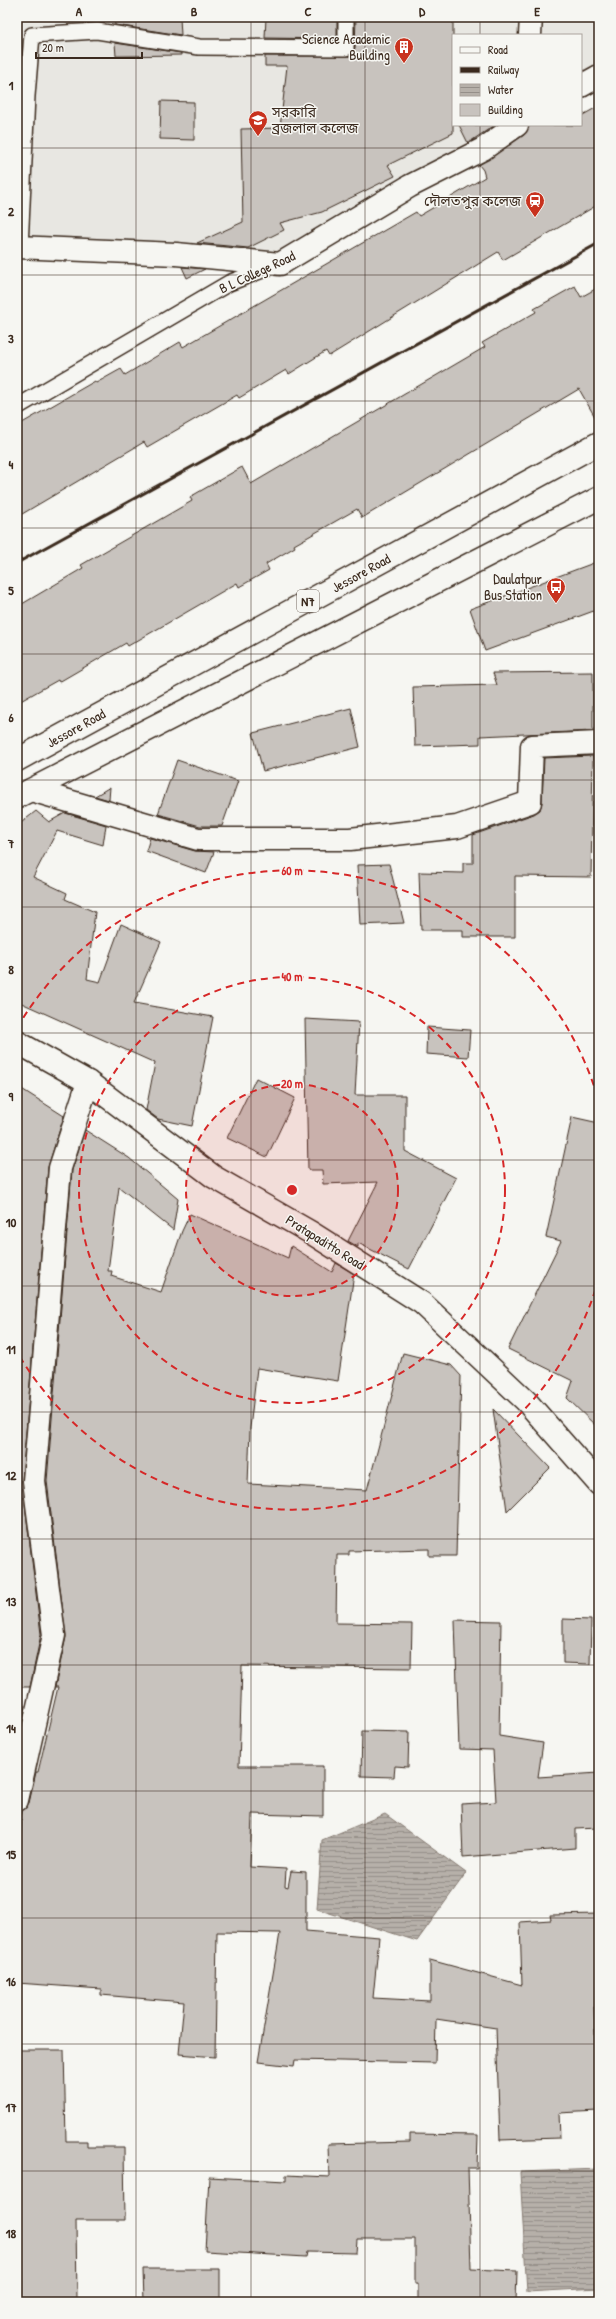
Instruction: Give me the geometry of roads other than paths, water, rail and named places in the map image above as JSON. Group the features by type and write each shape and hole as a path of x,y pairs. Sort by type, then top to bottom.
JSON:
{"main road":[{"path":"530,34 531,17"},
{"path":"582,85 599,76"},
{"name":"B L College Road","path":"280,264 410,186 483,148 515,126"},
{"path":"18,247 176,254 280,264"},
{"name":"Jessore Road","path":"17,760 599,443"},
{"path":"24,793 599,498"},
{"path":"24,793 198,839 350,839 457,827 530,802 532,746 599,743"},
{"name":"Pratapaditto Road","path":"17,1042 88,1082 214,1177 310,1232 422,1303 526,1401 599,1484"},
{"path":"17,1800 54,1635 34,1481 60,1168 88,1082"}],"lane":[{"path":"18,247 32,35 97,31 199,47 346,48 346,17"},
{"name":"B L College Road","path":"17,407 229,283 280,264"}],"water":[{"path":"385,1814 466,1873 417,1941 317,1909 322,1840"},
{"path":"599,2169 599,2288 527,2292 520,2172"}],"railway":[{"path":"17,563 599,243"}],"place":[{"name":"Science Academic Building","path":"404,64"},
{"name":"সরকারি ব্রজলাল কলেজ","path":"258,137"},
{"name":"দৌলতপুর কলেজ","path":"535,218"},
{"name":"Daulatpur Bus Station","path":"556,604"}]}
